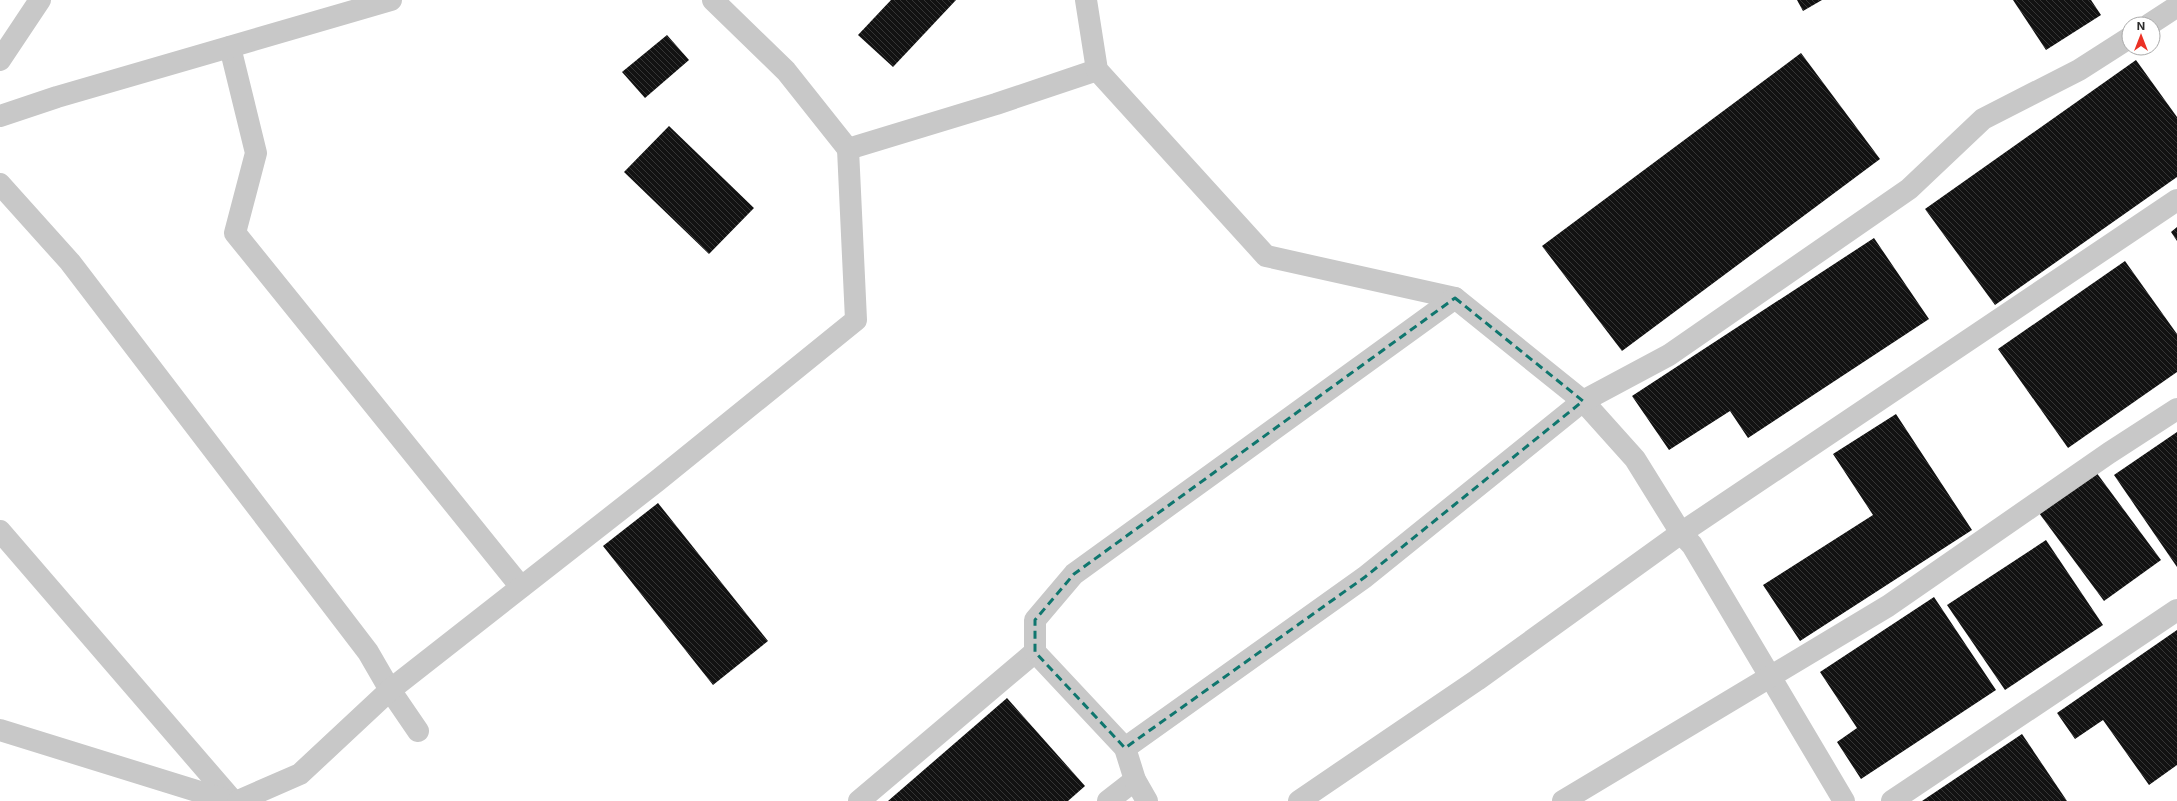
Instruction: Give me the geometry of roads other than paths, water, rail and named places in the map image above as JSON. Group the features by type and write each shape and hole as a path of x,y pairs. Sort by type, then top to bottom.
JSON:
{"street":[{"path":"0,60 40,0"},
{"path":"0,116 57,97 391,0"},
{"path":"238,801 300,774 390,690 663,476 856,320 848,149 786,71 713,0"},
{"path":"1086,0 1097,70 1266,256 1456,298 1583,401 1636,459 1681,533 1692,545 1844,801"},
{"path":"2161,16 2173,7"},
{"path":"1125,748 1366,577 1583,401 1669,355 1909,189 1983,119 2079,70 2121,43"},
{"path":"230,47 256,153 235,233 521,587"},
{"path":"848,149 996,104 1097,70"},
{"path":"0,184 70,262 368,652 390,690 418,731"},
{"path":"1299,801 1477,680 1681,533 2177,200"},
{"path":"1147,801 1135,780 1125,748 1035,652 1035,620 1074,574 1456,298"},
{"path":"1563,801 1888,606 2109,453 2177,409"},
{"path":"0,532 233,801"},
{"path":"1892,801 2177,610"},
{"path":"859,801 1035,652"},
{"path":"0,730 229,801"},
{"path":"1108,801 1135,780"}]}
